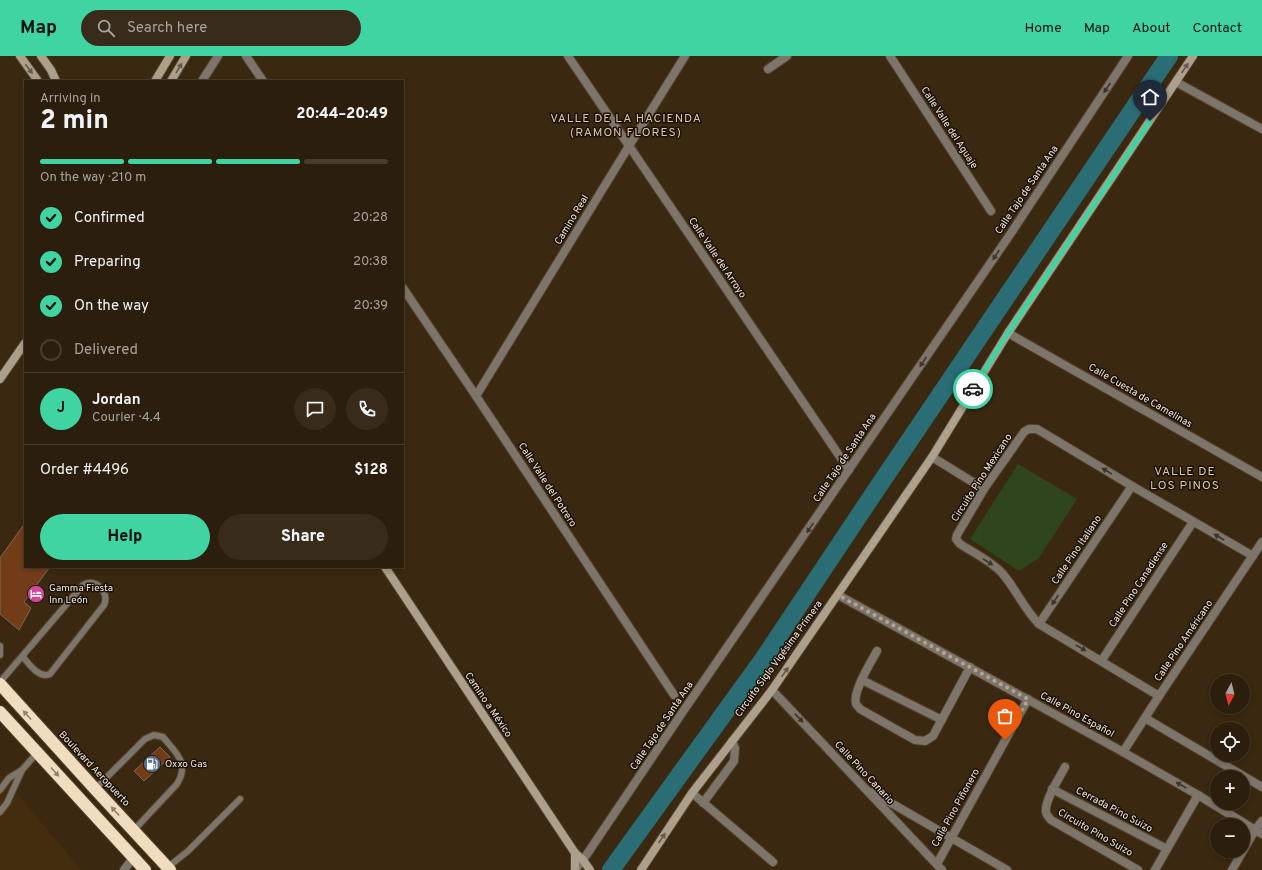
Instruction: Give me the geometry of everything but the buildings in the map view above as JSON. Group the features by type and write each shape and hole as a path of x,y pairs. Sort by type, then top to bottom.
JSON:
{"highway":[{"name":"Boulevard Aeropuerto","path":"0,683 169,869"},
{"path":"0,712 145,870"}],"main road":[{"path":"20,56 37,80"},
{"path":"41,56 51,70 56,80"},
{"path":"156,80 170,56"},
{"path":"173,80 186,56"},
{"name":"Circuito Siglo Vigésima Primera","path":"641,870 692,793 772,690 932,457 1008,333 1193,56"},
{"path":"0,379 24,344"},
{"name":"Camino a México","path":"386,568 575,853 583,860 589,869"},
{"path":"575,853 575,870"}],"street":[{"path":"203,80 218,56"},
{"path":"246,56 262,80"},
{"name":"Calle Valle del Arroyo","path":"568,56 849,470"},
{"name":"Camino Real","path":"476,396 685,56"},
{"path":"768,69 787,56"},
{"name":"Calle Valle del Aguaje","path":"890,56 991,211"},
{"name":"Calle Tajo de Santa Ana","path":"575,870 1009,236 1128,56"},
{"path":"1176,82 1262,129"},
{"name":"Calle Valle del Potrero","path":"404,289 674,695"},
{"name":"Calle Cuesta de Camelinas","path":"1008,333 1262,477"},
{"name":"Circuito Pino Mexicano","path":"1159,696 1102,660 1039,624 1001,572 993,565 960,544 956,539 957,535 984,490 1024,432 1030,429 1036,429 1253,556"},
{"path":"932,457 984,490"},
{"name":"Calle Pino Italiano","path":"1039,624 1132,486"},
{"name":"Calle Pino Canadiense","path":"1102,660 1193,522"},
{"name":"Calle Pino Américano","path":"1123,752 1262,542"},
{"name":"Calle Pino Español","path":"838,595 1123,752 1198,795 1258,832"},
{"path":"876,651 857,693 856,703 860,709 915,740 925,741 933,736 970,667"},
{"path":"862,680 942,720"},
{"name":"Calle Pino Canario","path":"772,690 939,867"},
{"name":"Calle Pino Piñonero","path":"939,867 951,838 1028,699"},
{"path":"1145,718 1262,787"},
{"path":"703,803 734,761 735,748 732,741"},
{"name":"Circuito Pino Suizo","path":"1065,767 1052,790 1046,807 1047,815 1051,820 1138,870"},
{"path":"862,786 1008,870"},
{"name":"Cerrada Pino Suizo","path":"1052,790 1167,849"},
{"path":"692,793 773,862"},
{"path":"1154,870 1198,795"},
{"path":"1232,870 1258,832 1262,821"},
{"path":"124,870 133,858"}],"lane":[{"path":"0,683 83,585 88,582 94,583 105,593 106,598 104,605 50,674 46,676 37,672 23,657"},
{"path":"0,646 0,655"},
{"path":"95,789 145,739 154,735 163,737 180,759 183,767 182,776 178,784 134,830"},
{"path":"0,812 10,797 22,770 37,753"},
{"path":"0,790 8,778 22,770"},
{"path":"169,869 240,799"}],"shaded area":[{"path":"0,773 81,870 0,870"}],"green space":[{"path":"1018,464 1077,499 1039,558 1019,571 970,539"}],"waterway":[{"path":"611,870 764,658 1169,56"}],"way so far":[{"path":"973,389 932,457 838,595 1028,699 1005,740"}],"place":[{"name":"Gamma Fiesta Inn León","path":"36,594"},
{"name":"Oxxo Gas","path":"152,764"}],"district":[{"name":"VALLE DE LA HACIENDA (RAMON FLORES)","path":"626,126"},
{"name":"VALLE DE LOS PINOS","path":"1185,479"}],"route":[{"path":"973,389 1008,333 1150,121"}]}
